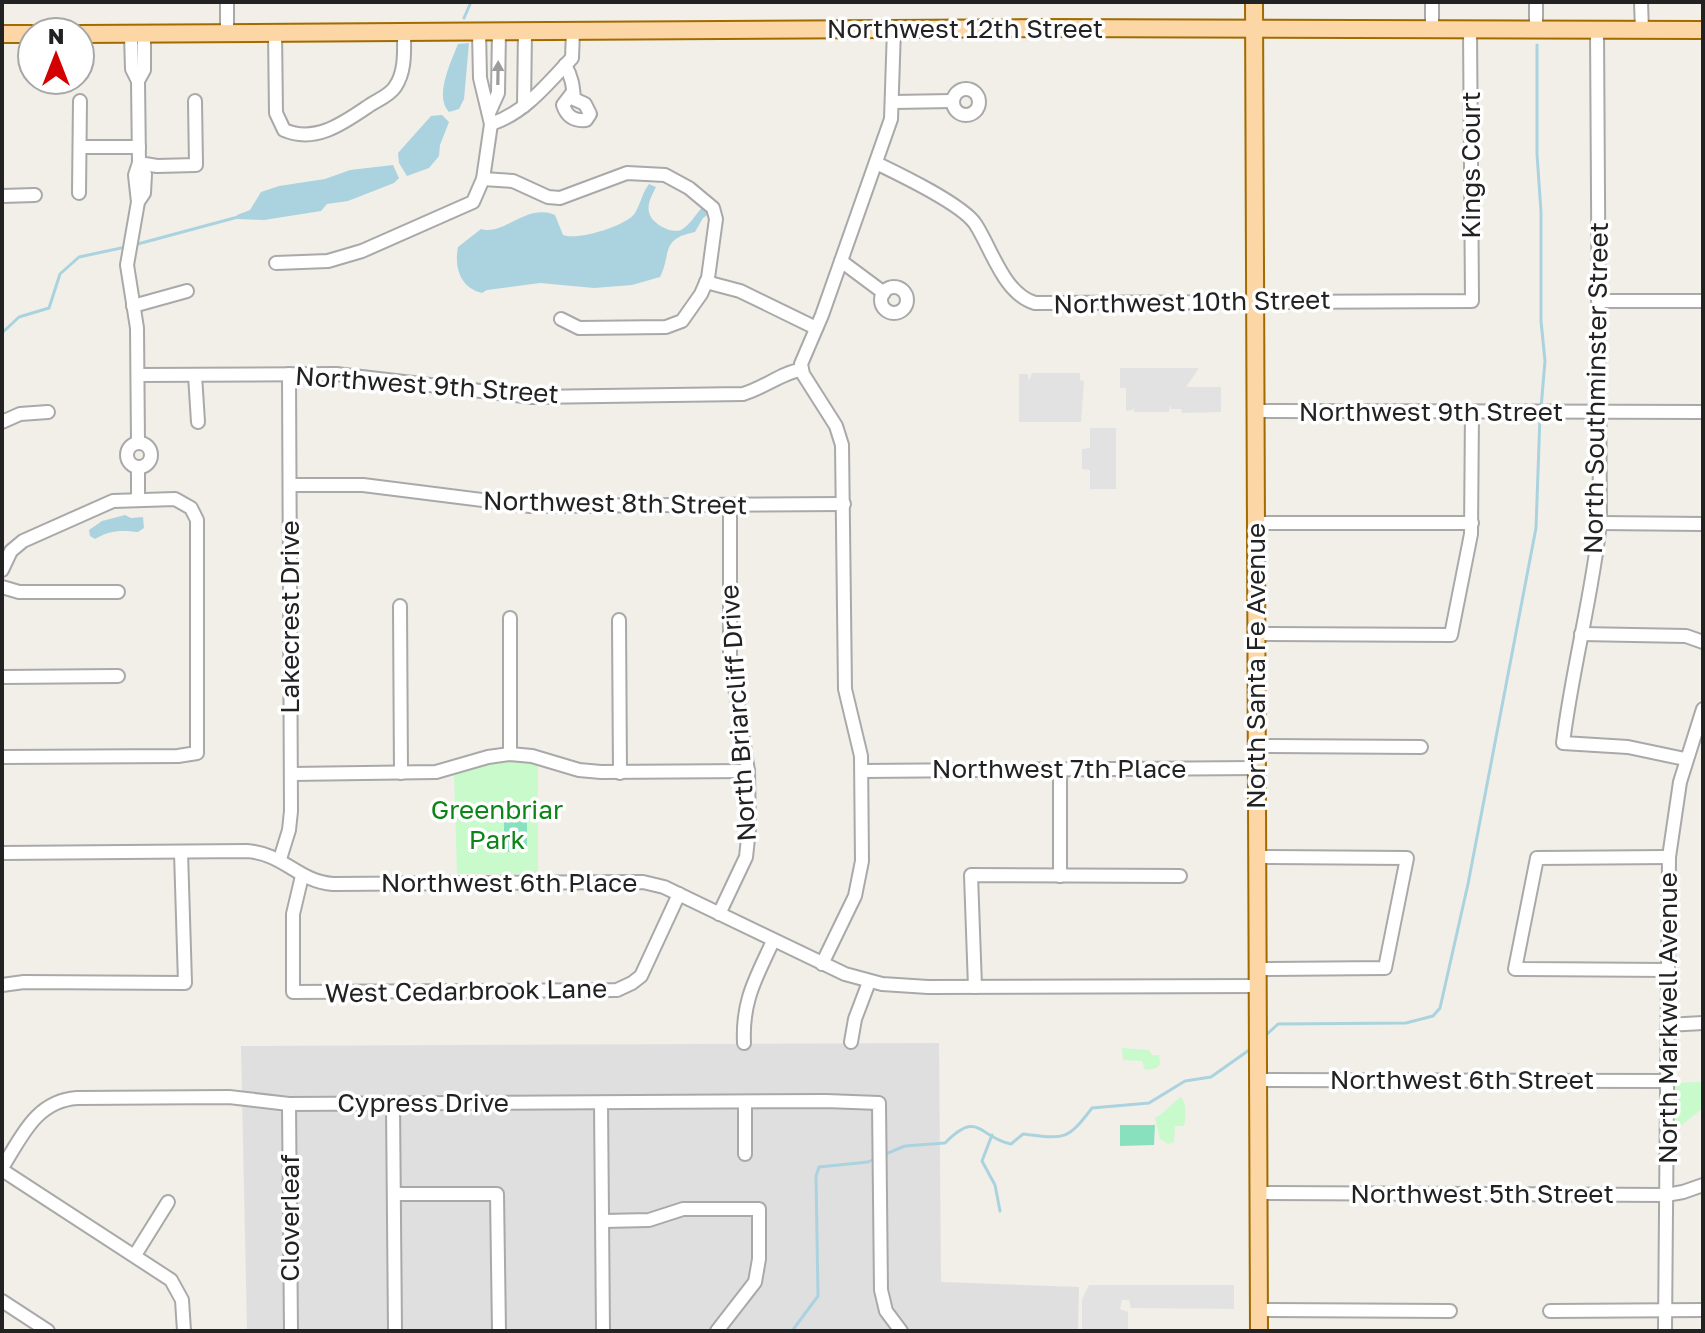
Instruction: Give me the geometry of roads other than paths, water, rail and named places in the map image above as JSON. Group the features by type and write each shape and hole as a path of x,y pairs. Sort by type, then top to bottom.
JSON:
{"main road":[{"name":"North Santa Fe Avenue","path":"1254,2 1259,1331"},
{"name":"Northwest 12th Street","path":"96,34 1254,27 1703,30"}],"street":[{"path":"227,2 227,33"},
{"path":"1432,2 1432,28"},
{"path":"1536,2 1536,29"},
{"path":"1641,2 1642,30"},
{"path":"822,964 859,886 862,771 858,737 845,689 844,504 840,438 836,426 801,370 891,119 894,29"},
{"name":"Kings Court","path":"1470,29 1472,301"},
{"name":"North Southminster Street","path":"1597,29 1600,523 1563,743 1628,747 1685,759"},
{"path":"479,31 480,78 490,118"},
{"path":"276,263 328,261 362,251 473,202 483,179 490,118 498,93 499,31"},
{"path":"524,106 525,31"},
{"path":"490,118 504,119 524,106 572,58 573,31"},
{"path":"275,32 276,113 284,130 290,133 322,133 338,127 393,90 400,77 401,32"},
{"path":"138,34 132,69 138,81 139,163 145,174 144,193 138,202 127,265 137,328 138,375 138,443 130,448 127,458 138,467 138,499"},
{"path":"565,65 572,78 573,92"},
{"path":"79,193 80,101"},
{"path":"139,163 196,165 195,101"},
{"path":"893,102 953,101"},
{"path":"80,147 139,147"},
{"name":"Northwest 10th Street","path":"876,163 969,216 1013,289 1029,302 1472,301"},
{"path":"483,179 513,181 548,197 560,198 627,173 665,175 676,179 713,208 716,219 706,282 689,314 675,326 579,328 561,319"},
{"path":"2,196 35,195"},
{"path":"841,261 884,293"},
{"path":"706,282 740,291 816,328"},
{"path":"133,306 187,291"},
{"path":"1598,301 1703,301"},
{"name":"Northwest 9th Street","path":"138,375 350,375 532,397 743,394 764,388 792,371 801,370"},
{"name":"Lakecrest Drive","path":"280,859 290,821 291,774 289,374"},
{"path":"195,375 198,422"},
{"name":"Northwest 9th Street","path":"1256,411 1703,412"},
{"path":"2,422 20,414 48,412"},
{"path":"1256,634 1451,635 1472,523 1472,412"},
{"name":"Northwest 8th Street","path":"290,485 363,485 516,506 844,504"},
{"path":"2,570 11,551 23,541 102,504 169,498 182,501 191,508 197,520 197,753 178,756 2,757"},
{"name":"North Briarcliff Drive","path":"719,914 748,852 748,771 730,655 730,505"},
{"path":"1256,523 1472,523"},
{"path":"1600,523 1703,524"},
{"path":"2,587 19,592 118,592"},
{"path":"400,606 401,773"},
{"path":"510,618 510,754"},
{"path":"619,620 620,773"},
{"path":"1581,634 1674,635 1703,642"},
{"path":"2,677 118,676"},
{"name":"North Markwell Avenue","path":"1665,1331 1669,857 1673,816 1685,759 1703,709"},
{"path":"1257,746 1421,747"},
{"path":"291,774 436,772 510,754 544,759 590,772 748,771"},
{"name":"Northwest 7th Place","path":"862,771 1257,768"},
{"path":"1060,769 1060,876"},
{"path":"2,985 24,982 185,983 181,852"},
{"name":"Northwest 6th Place","path":"2,853 259,852 280,859 312,881 333,884 643,882 679,894 822,964 869,982 906,987 1257,977 1385,968 1407,858 1257,857"},
{"path":"1668,970 1515,969 1537,858 1669,857"},
{"path":"975,987 971,875 1180,876"},
{"name":"West Cedarbrook Lane","path":"302,876 293,914 293,992 617,990 641,976 679,894"},
{"path":"744,1043 744,1019 750,989 773,941"},
{"path":"851,1042 855,1019 869,982"},
{"path":"1667,1025 1703,1023"},
{"name":"Northwest 6th Street","path":"1258,1080 1667,1081"},
{"name":"Cypress Drive","path":"2,1169 37,1114 65,1099 229,1097 289,1104 879,1103 881,1290 886,1311 901,1331"},
{"path":"745,1102 745,1154"},
{"path":"601,1103 603,1331"},
{"name":"Cloverleaf","path":"289,1104 291,1331"},
{"path":"393,1104 395,1331"},
{"path":"2,1169 163,1273 182,1300 184,1331"},
{"name":"Northwest 5th Street","path":"1259,1193 1666,1195 1703,1185"},
{"path":"394,1194 497,1194 499,1331"},
{"path":"135,1255 168,1202"},
{"path":"604,1221 649,1220 683,1209 759,1209 759,1259 755,1282 718,1325"},
{"path":"2,1301 48,1331"},
{"path":"1259,1310 1450,1311"},
{"path":"1550,1311 1703,1310"}],"water":[{"path":"469,43 464,99 459,109 449,112 443,97 445,79 458,44"},
{"path":"442,115 449,122 439,156 429,168 407,176 399,163 398,153 431,116"},
{"path":"393,165 399,178 394,183 348,201 327,204 321,211 264,220 236,219 237,215 250,210 261,192 325,179 350,170"},
{"path":"649,184 656,187 649,203 650,216 662,227 681,230 703,206 710,213 695,232 672,243 660,277 632,285 594,288 540,283 482,293 468,287 460,276 458,247 481,229 498,228 525,216 544,212 555,215 563,235 579,236 601,231 630,218"},
{"path":"125,515 143,517 144,528 138,532 111,532 95,539 90,536 89,530 102,521"}],"waterway":[{"path":"464,18 471,2"},
{"path":"1537,45 1541,321 1545,361 1541,408"},
{"path":"134,245 238,217"},
{"path":"2,333 19,317 49,308 60,274 79,257 126,247"},
{"path":"1264,1037 1278,1024 1406,1023 1433,1016 1440,1008 1468,884 1536,528 1540,416"},
{"path":"883,1155 905,1146 945,1143 956,1133 972,1127 1011,1144 1023,1134 1064,1135 1077,1127 1092,1108 1149,1103 1185,1081 1211,1077 1252,1048"},
{"path":"992,1135 982,1161 995,1185 1000,1211"},
{"path":"792,1331 818,1296 816,1176 819,1167 868,1162 877,1158"}],"park label":[{"name":"Greenbriar Park","path":"497,825"}]}
